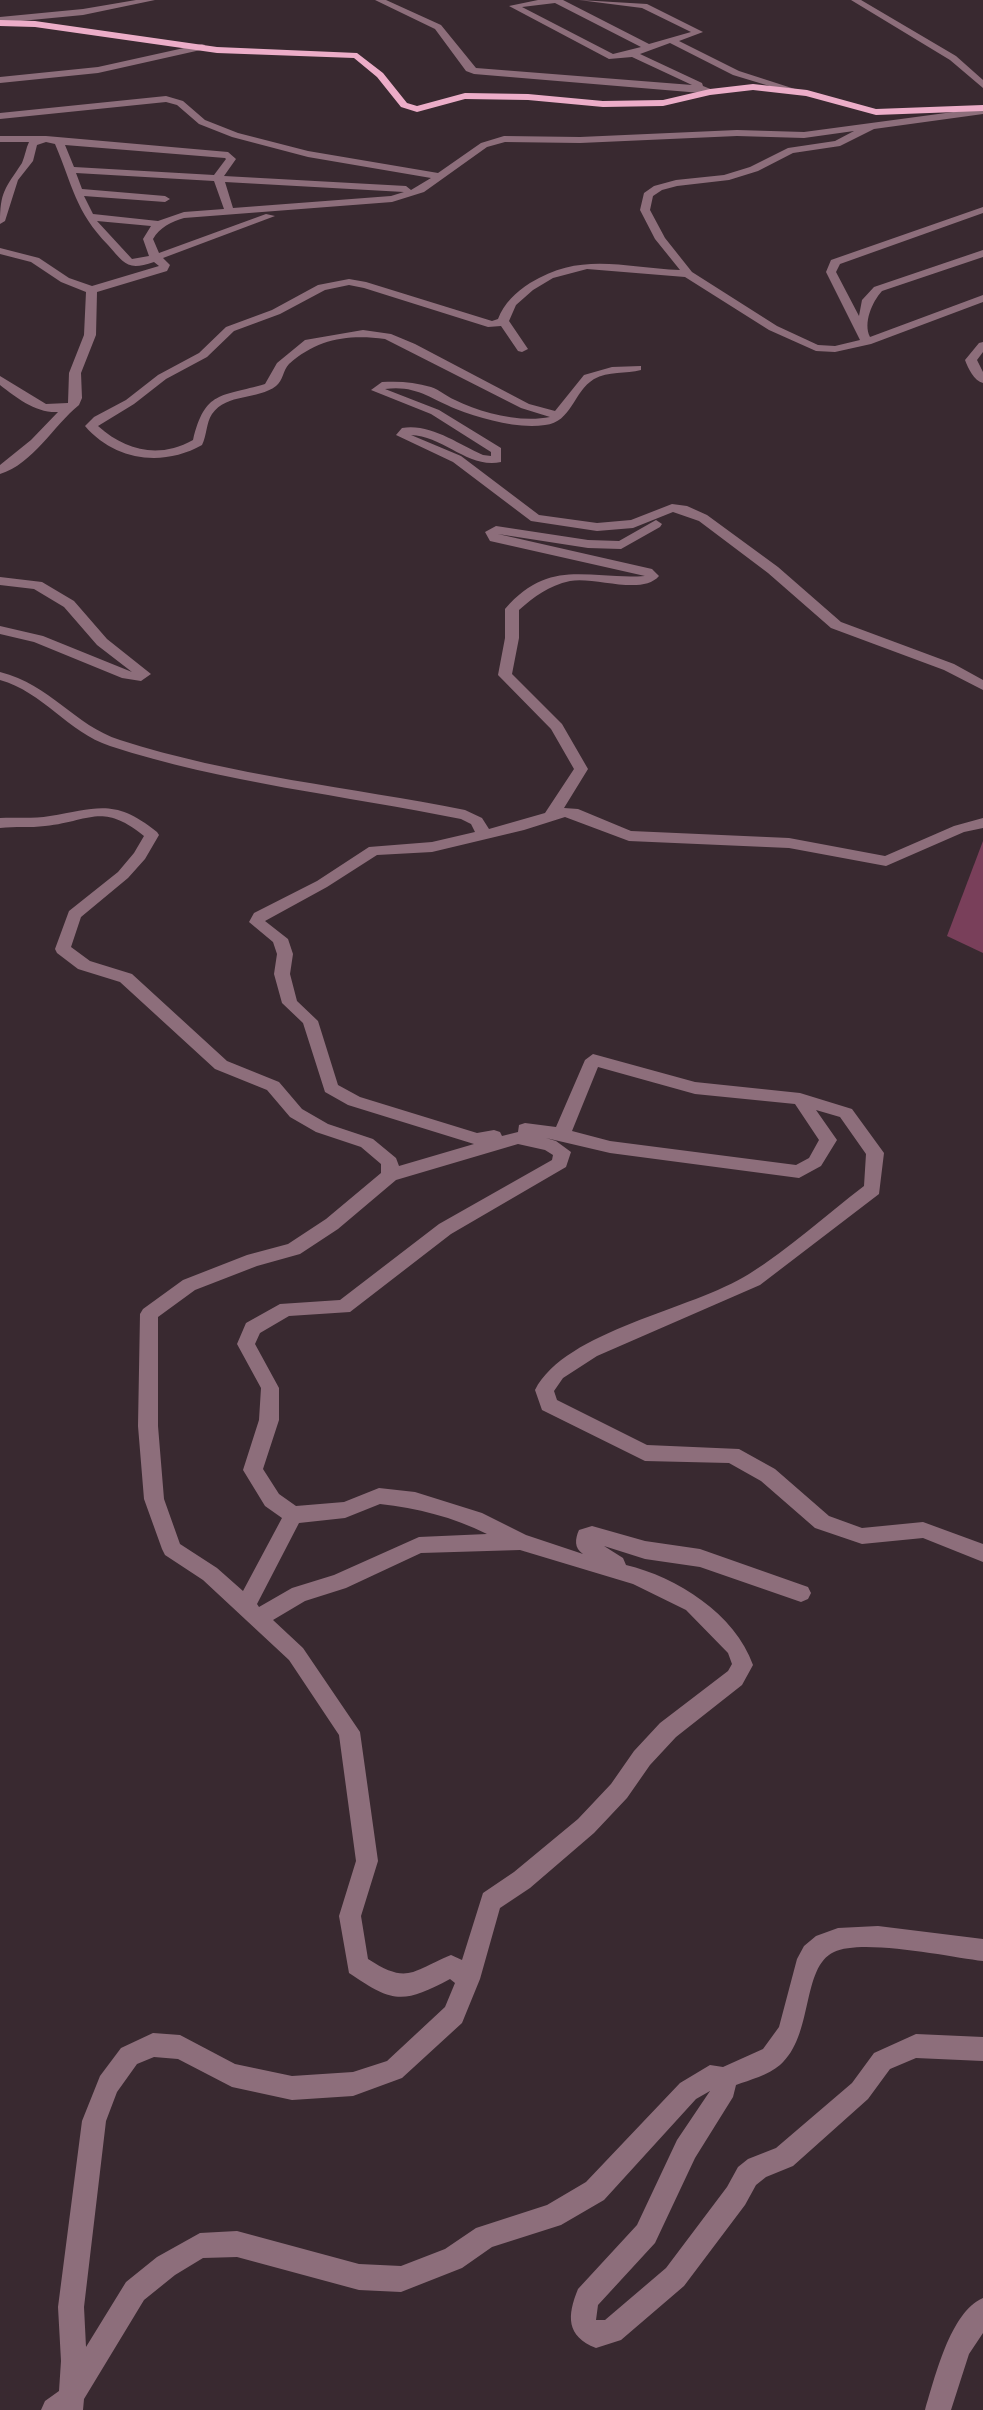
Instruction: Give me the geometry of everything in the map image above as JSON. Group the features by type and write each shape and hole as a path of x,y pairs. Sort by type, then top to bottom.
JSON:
{"main road":[{"path":"0,21 202,47 357,56 380,75 404,105 417,109 465,96 629,104 676,101 707,91 753,87 796,91 883,112 983,110"}],"street":[{"path":"0,21 83,12 151,0"},
{"path":"379,0 438,27 469,69 474,71 707,91"},
{"path":"583,0 643,6 699,31 618,57 605,55 513,6 557,0 648,47"},
{"path":"855,0 953,58 983,85"},
{"path":"672,41 736,73 796,91"},
{"path":"0,80 98,70 202,47"},
{"path":"633,54 707,91"},
{"path":"969,72 983,71"},
{"path":"0,116 166,99 180,103 202,122 236,135 308,154 438,176"},
{"path":"90,217 163,222 230,213 392,199 419,190 484,145 504,139 804,135 983,110"},
{"path":"872,126 837,144 791,150 754,169 725,178 676,183 658,188 648,195 645,209 660,239 688,274 800,343 829,349 981,302"},
{"path":"0,139 46,139 225,154 231,159 218,177"},
{"path":"0,221 10,188 28,161 32,145 35,141 46,139"},
{"path":"59,142 72,170 77,192 90,217 124,260 140,264 293,207"},
{"path":"72,170 419,190"},
{"path":"0,251 35,260 65,280 92,290 163,269 162,260 155,257 148,239 163,222 165,199 156,174"},
{"path":"218,177 230,213"},
{"path":"77,192 165,199"},
{"path":"864,336 831,272 835,262 983,210"},
{"path":"864,336 867,300 878,289 983,253"},
{"path":"522,349 503,321 504,312 517,298 547,275 572,267 611,264 668,274 688,274"},
{"path":"503,321 483,324 366,285 349,282 322,287 276,312 230,328 203,355 162,377 130,402 98,419 91,426 130,453 141,455 180,452 198,442 204,418 209,410 228,399 270,386 281,365 310,342 363,333 387,336 411,346 524,406 556,415"},
{"path":"0,470 8,468 16,456 51,429 75,402 74,373 90,336 92,290"},
{"path":"983,345 971,360 973,368 983,380"},
{"path":"637,368 607,370 592,375 577,390 569,407 547,423 531,423 468,408 416,387 382,385 377,390 435,412 497,451 497,459 486,461 444,440 420,432 406,432 402,435 457,459 535,518 597,527 633,524 672,508 683,509 703,518 774,569 836,625 949,667 983,687"},
{"path":"0,379 31,403 42,407 67,408"},
{"path":"551,816 581,769 557,727 505,675 512,638 512,609 540,585 573,576 647,581 653,576 647,572 495,538 491,532 496,530 588,544 621,545 666,517 672,508"},
{"path":"0,582 37,585 69,604 102,642 144,674 141,677 127,675 38,639 0,630"},
{"path":"0,676 13,678 38,690 92,733 141,751 203,769 465,816 477,821 484,835"},
{"path":"0,822 48,821 92,810 108,811 134,819 152,835 141,856 123,875 74,915 63,949 84,965 126,978 221,1065 273,1086 296,1113 323,1128 367,1143 390,1162 390,1175"},
{"path":"637,1576 598,1567 520,1542 475,1519 415,1500 379,1496 345,1510 293,1515 272,1500 253,1470 269,1420 270,1388 246,1344 253,1328 286,1309 344,1307 445,1229 560,1163 562,1152 550,1145 518,1138 479,1144 354,1101 331,1088 310,1021 290,1003 282,974 285,954 280,939 257,922 259,917 322,884 374,850 432,847 551,816 573,813 629,836 789,843 886,861 958,829 983,823"},
{"path":"562,1134 593,1060 695,1087 800,1098 846,1113 875,1153 873,1189 754,1280 590,1351 556,1373 544,1390 549,1405 645,1453 732,1455 768,1475 822,1522 862,1535 923,1530 983,1553"},
{"path":"468,1979 451,1966 418,1984 387,1985 357,1965 350,1916 367,1861 349,1732 296,1654 210,1574 172,1549 153,1499 148,1426 149,1314 189,1285 240,1265 294,1249 332,1224 390,1175 526,1129 562,1134 610,1147 799,1172 815,1162 828,1140 800,1098"},
{"path":"252,1612 293,1515"},
{"path":"64,2406 74,2361 71,2307 94,2121 108,2084 129,2056 153,2045 180,2048 232,2075 292,2088 353,2084 394,2070 454,2015 468,1979 491,1901 522,1880 586,1826 619,1791 642,1758 668,1730 735,1678 743,1665 737,1648 693,1604 637,1576 586,1545 586,1536 592,1534 645,1550 700,1558 801,1593"},
{"path":"252,1612 339,1582 419,1545 520,1542"},
{"path":"64,2406 135,2291 166,2266 200,2246 237,2244 359,2277 401,2279 453,2259 485,2237 552,2216 596,2191 688,2091 710,2077 723,2079 772,2056 790,2033 805,1967 824,1944 852,1937 874,1937 983,1950"},
{"path":"723,2079 726,2089 686,2149 646,2234 587,2298 582,2317 587,2329 596,2335 611,2331 675,2277 736,2196 747,2176 757,2168 784,2157 860,2091 882,2061 916,2046 983,2049"},
{"path":"938,2410 958,2347 983,2311"}],"shaded area":[{"path":"983,841 983,953 947,936"}]}
